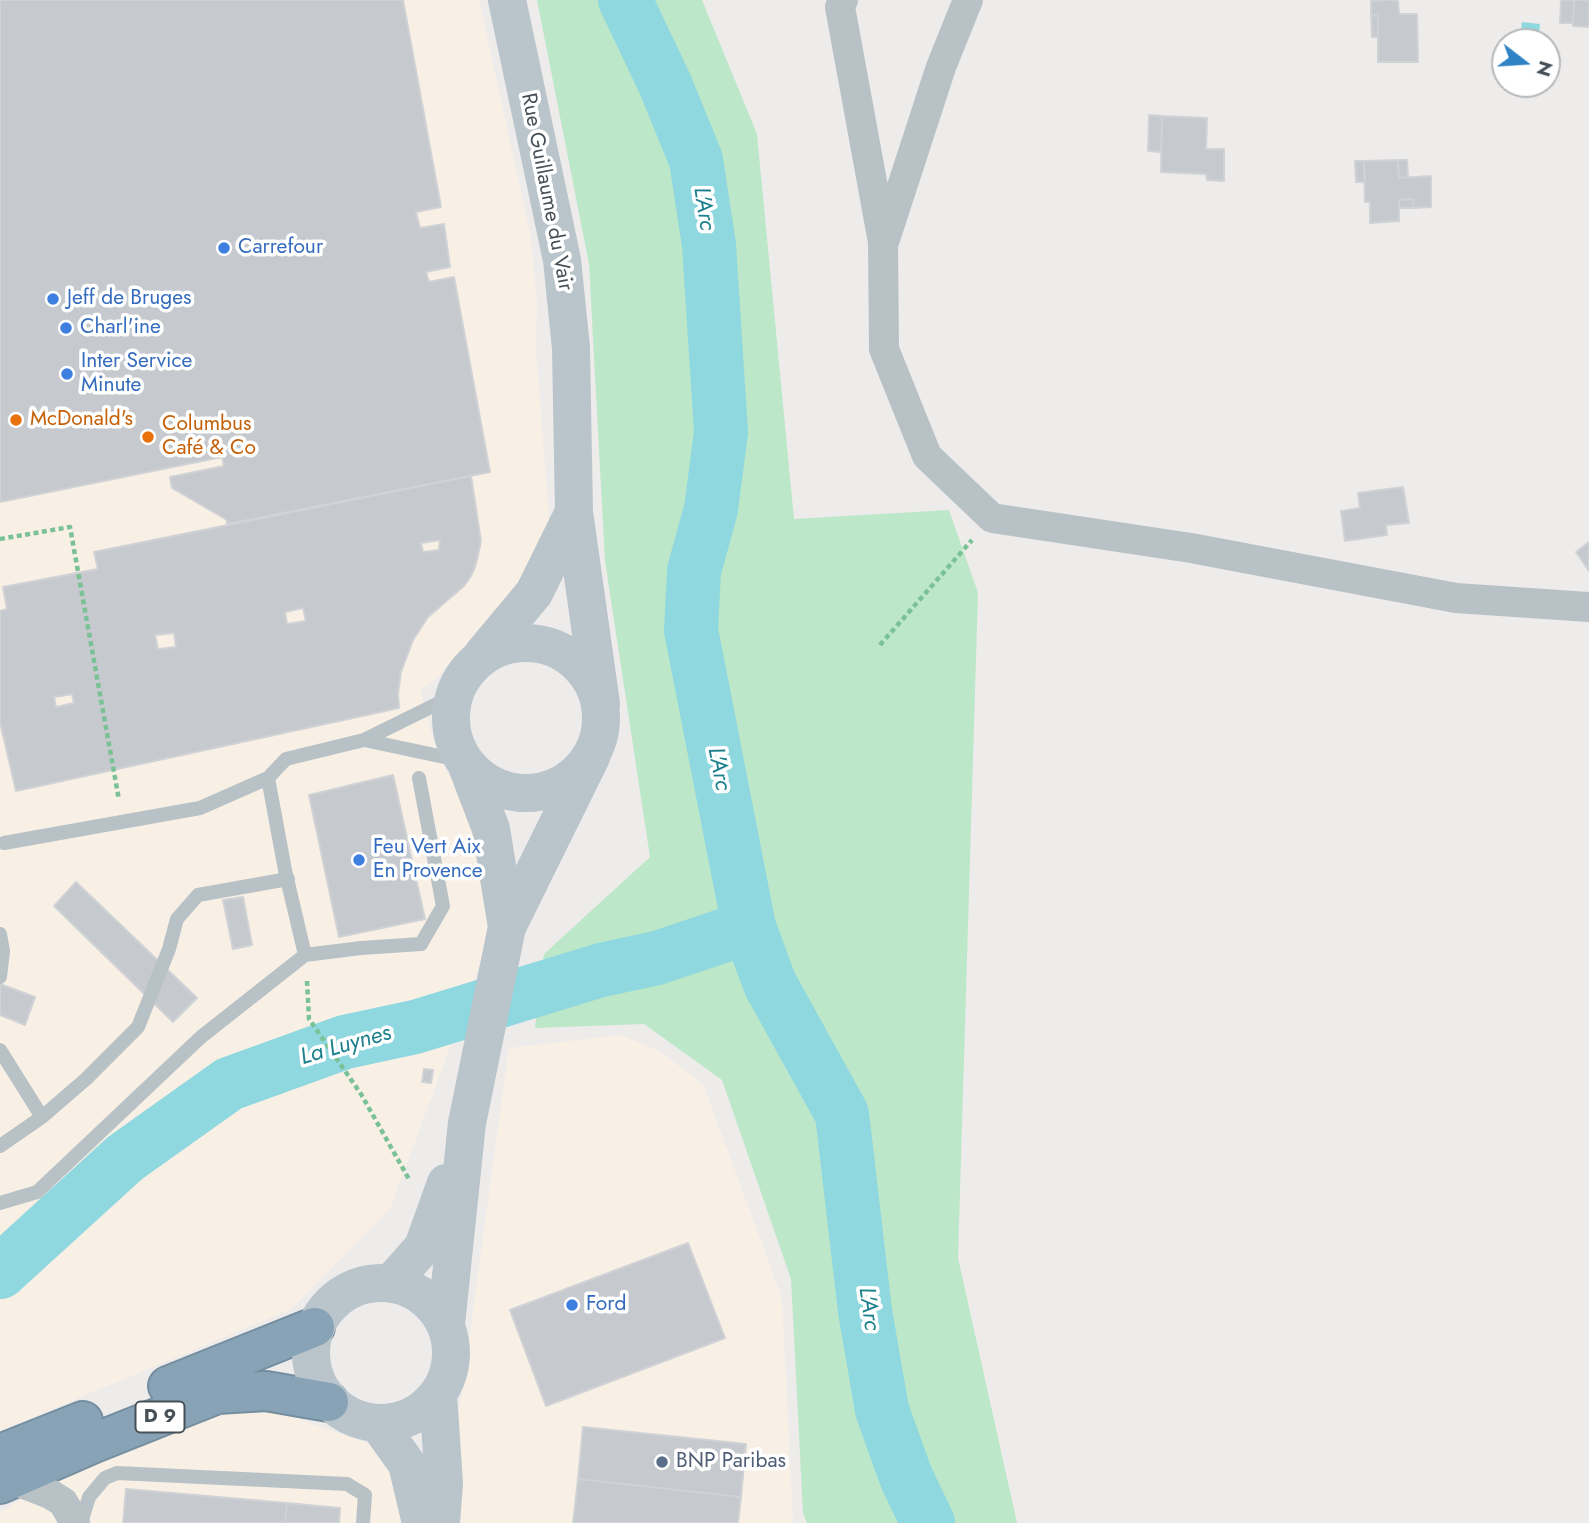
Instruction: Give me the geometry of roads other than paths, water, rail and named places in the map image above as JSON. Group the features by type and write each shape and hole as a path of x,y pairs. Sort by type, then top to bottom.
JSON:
{"highway":[{"name":"D 9","path":"4,1473 315,1327"},
{"name":"D 9","path":"4,1473 94,1443 217,1394 266,1391 329,1402"}],"main road":[{"name":"Rue Guillaume du Vair","path":"507,0 562,260 571,348 574,512 601,704"},
{"name":"Rue Guillaume du Vair","path":"483,654 534,593 574,512"},
{"path":"446,1324 467,1123 505,939 600,733 601,704 588,673 563,651 518,641 483,654 465,671 453,696 450,728 491,829 505,939"},
{"path":"465,764 500,789 539,793 566,782 591,757"},
{"path":"391,1283 423,1247 467,1123"},
{"path":"421,1523 438,1395 448,1376 452,1347 446,1324 435,1307 415,1291 391,1283 368,1283 350,1289 331,1303 315,1327 311,1361 315,1379 329,1402 356,1420 379,1425 410,1418 438,1395"},
{"path":"379,1425 407,1464 427,1476 441,1523"}],"street":[{"path":"843,0 840,7 883,242 884,349 926,456 992,518 1191,548 1456,598 1589,607"},
{"path":"883,242 941,67 968,0"},
{"path":"4,1473 63,1502 75,1523"}],"lane":[{"path":"1,845 200,807 268,778 286,759 364,740 453,696"},
{"path":"364,740 465,764"},
{"path":"268,778 305,955"},
{"path":"0,1203 37,1192 201,1037 305,955 421,944 443,906 419,778"},
{"path":"0,1146 42,1117 86,1079 138,1027 169,949 177,919 198,895 288,879"},
{"path":"0,934 4,951 0,978"},
{"path":"0,1050 42,1117"},
{"path":"81,1523 89,1497 105,1478 117,1473 347,1484 365,1495 363,1523"}],"water":[{"path":"1522,22 1540,24 1540,28 1521,28"}],"waterway":[{"name":"L'Arc","path":"625,0 665,84 696,160 709,245 721,432 711,509 694,571 691,630 749,927 770,984 842,1114 865,1311 882,1410 906,1477 928,1523"},
{"name":"La Luynes","path":"0,1272 125,1158 229,1084 345,1042 415,1027 601,970 657,958 749,927"}],"place":[{"name":"Carrefour","path":"224,248"},
{"name":"Jeff de Bruges","path":"53,299"},
{"name":"Charl'ine","path":"66,328"},
{"name":"Inter Service Minute","path":"67,374"},
{"name":"McDonald's","path":"16,420"},
{"name":"Columbus Café & Co","path":"148,437"},
{"name":"Feu Vert Aix En Provence","path":"359,860"},
{"name":"Ford","path":"572,1305"},
{"name":"BNP Paribas","path":"662,1462"}]}
